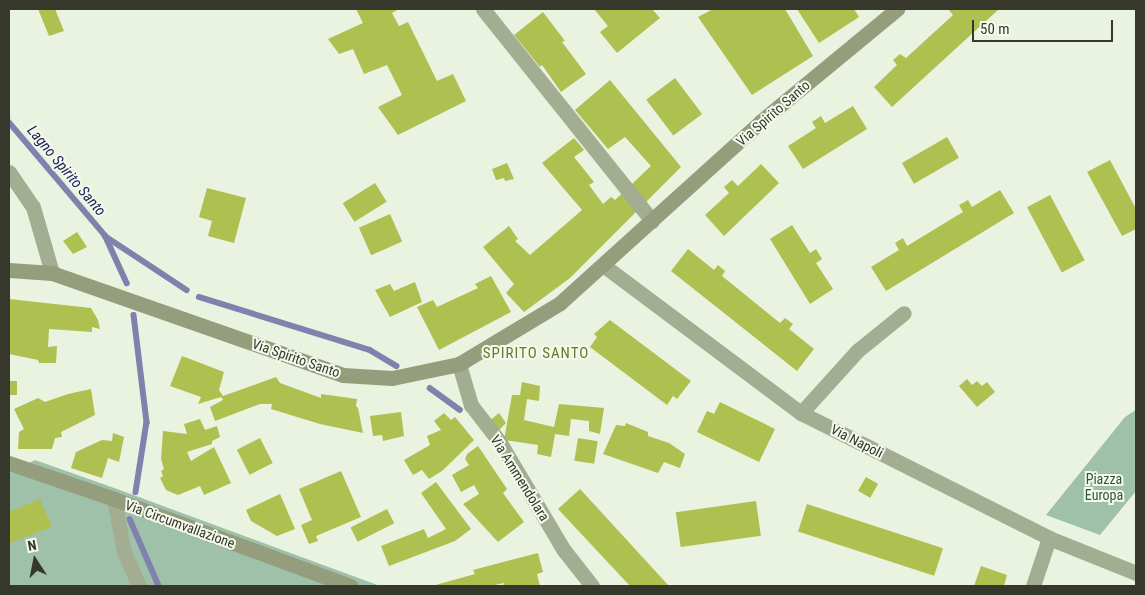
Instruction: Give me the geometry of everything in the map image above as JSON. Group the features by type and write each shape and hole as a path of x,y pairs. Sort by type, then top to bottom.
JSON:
{"street":[{"path":"483,9 652,221"},
{"name":"Via Spirito Santo","path":"9,270 52,273 343,374 392,378 459,364 560,303 760,122 890,11"},
{"path":"9,172 33,207 52,273"},
{"name":"Via Napoli","path":"603,265 802,413 1049,538 1136,573"},
{"path":"802,413 857,351 904,313"},
{"name":"Via Ammendolara","path":"459,364 471,406 499,442 563,549 592,586"},
{"name":"Via Circumvallazione","path":"9,463 114,499 351,586"},
{"path":"114,499 124,552 139,586"},
{"path":"1033,586 1049,538"}],"green space":[{"name":"Piazza Europa","path":"1136,410 1136,491 1100,535 1046,515 1125,417"},
{"path":"35,460 380,586 9,586 9,473"}],"building":[{"path":"38,9 55,9 64,31 49,36"},
{"path":"356,9 399,9 392,13 399,26 408,22 437,81 453,74 466,101 398,135 378,107 402,95 387,65 364,74 353,49 339,54 328,39 363,23"},
{"path":"594,9 652,9 660,18 617,53 600,32 608,26"},
{"path":"713,9 785,9 813,56 752,95 698,17"},
{"path":"797,9 854,9 859,17 819,43"},
{"path":"948,9 999,9 892,107 874,87 897,65 893,60 900,54 906,58 953,15"},
{"path":"543,12 565,41 562,42 586,74 561,92 542,65 540,67 514,35"},
{"path":"675,78 702,114 673,136 646,100"},
{"path":"610,80 681,167 570,278 524,312 506,293 514,284 483,247 509,226 518,239 515,241 530,255 582,210 542,163 574,138 584,150 574,157 594,182 589,185 603,204 611,197 615,200 651,166 625,137 608,149 575,110"},
{"path":"853,106 867,129 803,169 788,146 816,128 812,122 821,116 825,123"},
{"path":"947,137 959,158 914,184 902,163"},
{"path":"1110,160 1136,209 1136,229 1122,236 1087,172"},
{"path":"507,163 514,179 505,181 504,178 496,180 492,169"},
{"path":"761,164 779,183 724,236 705,215 729,193 724,187 732,180 738,186"},
{"path":"375,183 387,202 354,222 343,203"},
{"path":"207,188 246,198 234,243 208,236 212,221 199,217"},
{"path":"1000,190 1014,213 886,291 871,267 899,250 895,243 903,238 907,246 963,212 959,205 968,200 972,207"},
{"path":"1050,195 1085,260 1062,273 1027,207"},
{"path":"390,214 402,241 371,255 359,228"},
{"path":"792,225 810,253 816,249 822,259 816,263 833,289 810,304 770,239"},
{"path":"77,232 87,247 73,254 63,241"},
{"path":"688,249 714,270 718,265 725,271 722,276 780,323 785,318 793,324 789,329 814,349 797,371 671,271"},
{"path":"491,276 511,312 439,350 417,307 433,300 437,307 478,288 475,284"},
{"path":"415,282 422,302 390,317 375,290 390,284 394,291"},
{"path":"9,299 91,308 98,320 100,329 92,327 92,332 49,329 48,347 57,346 56,363 39,363 38,360 9,354"},
{"path":"610,320 691,381 677,399 673,396 667,405 590,347 597,337 594,334"},
{"path":"182,356 224,372 219,390 223,396 276,377 280,383 321,398 321,394 357,399 356,406 363,433 320,424 271,409 272,404 260,404 215,421 210,407 223,400 221,397 198,404 201,397 170,386"},
{"path":"967,379 972,385 977,381 982,386 987,382 995,392 977,407 959,386"},
{"path":"9,381 17,381 17,395 9,395"},
{"path":"522,382 540,386 539,401 527,399 524,420 554,427 559,404 604,408 600,434 589,431 589,421 571,419 569,436 555,434 551,457 537,454 538,445 504,440 512,395 520,395"},
{"path":"91,389 95,415 61,432 62,437 55,438 52,449 18,449 19,432 24,429 14,409 38,398 45,402"},
{"path":"720,402 775,429 759,462 697,432 707,411 714,414"},
{"path":"401,412 404,436 383,441 382,435 373,436 370,416"},
{"path":"444,413 451,420 455,417 474,440 442,471 429,479 422,470 413,475 404,460 430,445 427,436 441,430 434,421"},
{"path":"499,413 506,423 497,432 488,422"},
{"path":"200,419 205,430 217,426 220,437 212,441 212,444 187,452 191,461 214,447 231,483 204,495 200,486 178,495 166,490 160,478 163,476 161,471 164,469 161,459 163,431 187,434 184,424"},
{"path":"626,423 648,432 648,436 669,443 685,454 680,468 664,462 658,473 603,454 616,425 625,426"},
{"path":"113,433 124,437 119,462 108,458 102,478 71,468 76,452 102,440 112,441"},
{"path":"260,438 273,463 250,475 237,450"},
{"path":"578,438 598,441 594,464 574,461"},
{"path":"478,446 507,489 503,493 524,522 498,542 463,504 479,494 474,485 461,492 452,475 469,465 465,459 467,454"},
{"path":"341,471 361,517 316,536 318,541 309,544 301,525 312,520 299,489"},
{"path":"866,477 878,484 870,498 858,491"},
{"path":"436,482 471,529 455,541 389,566 381,546 424,529 428,538 446,529 421,493"},
{"path":"580,489 669,586 630,586 558,509"},
{"path":"280,494 295,529 277,536 251,521 246,510"},
{"path":"40,499 52,527 9,543 9,512"},
{"path":"756,501 761,536 681,547 676,512"},
{"path":"807,504 943,548 934,576 798,532"},
{"path":"387,509 394,523 358,542 350,528"},
{"path":"538,553 543,572 537,574 540,586 503,586 504,583 490,586 432,586 475,574 473,570"},
{"path":"981,566 1007,575 1004,586 974,586"}],"waterway":[{"name":"Lagno Spirito Santo","path":"9,122 105,235 127,283"},
{"path":"105,236 187,290"},
{"path":"199,297 370,350 397,366"},
{"path":"134,315 147,422 136,492"},
{"path":"430,388 460,410"},
{"path":"130,519 159,586"}],"district":[{"name":"SPIRITO SANTO","path":"536,354"}]}
